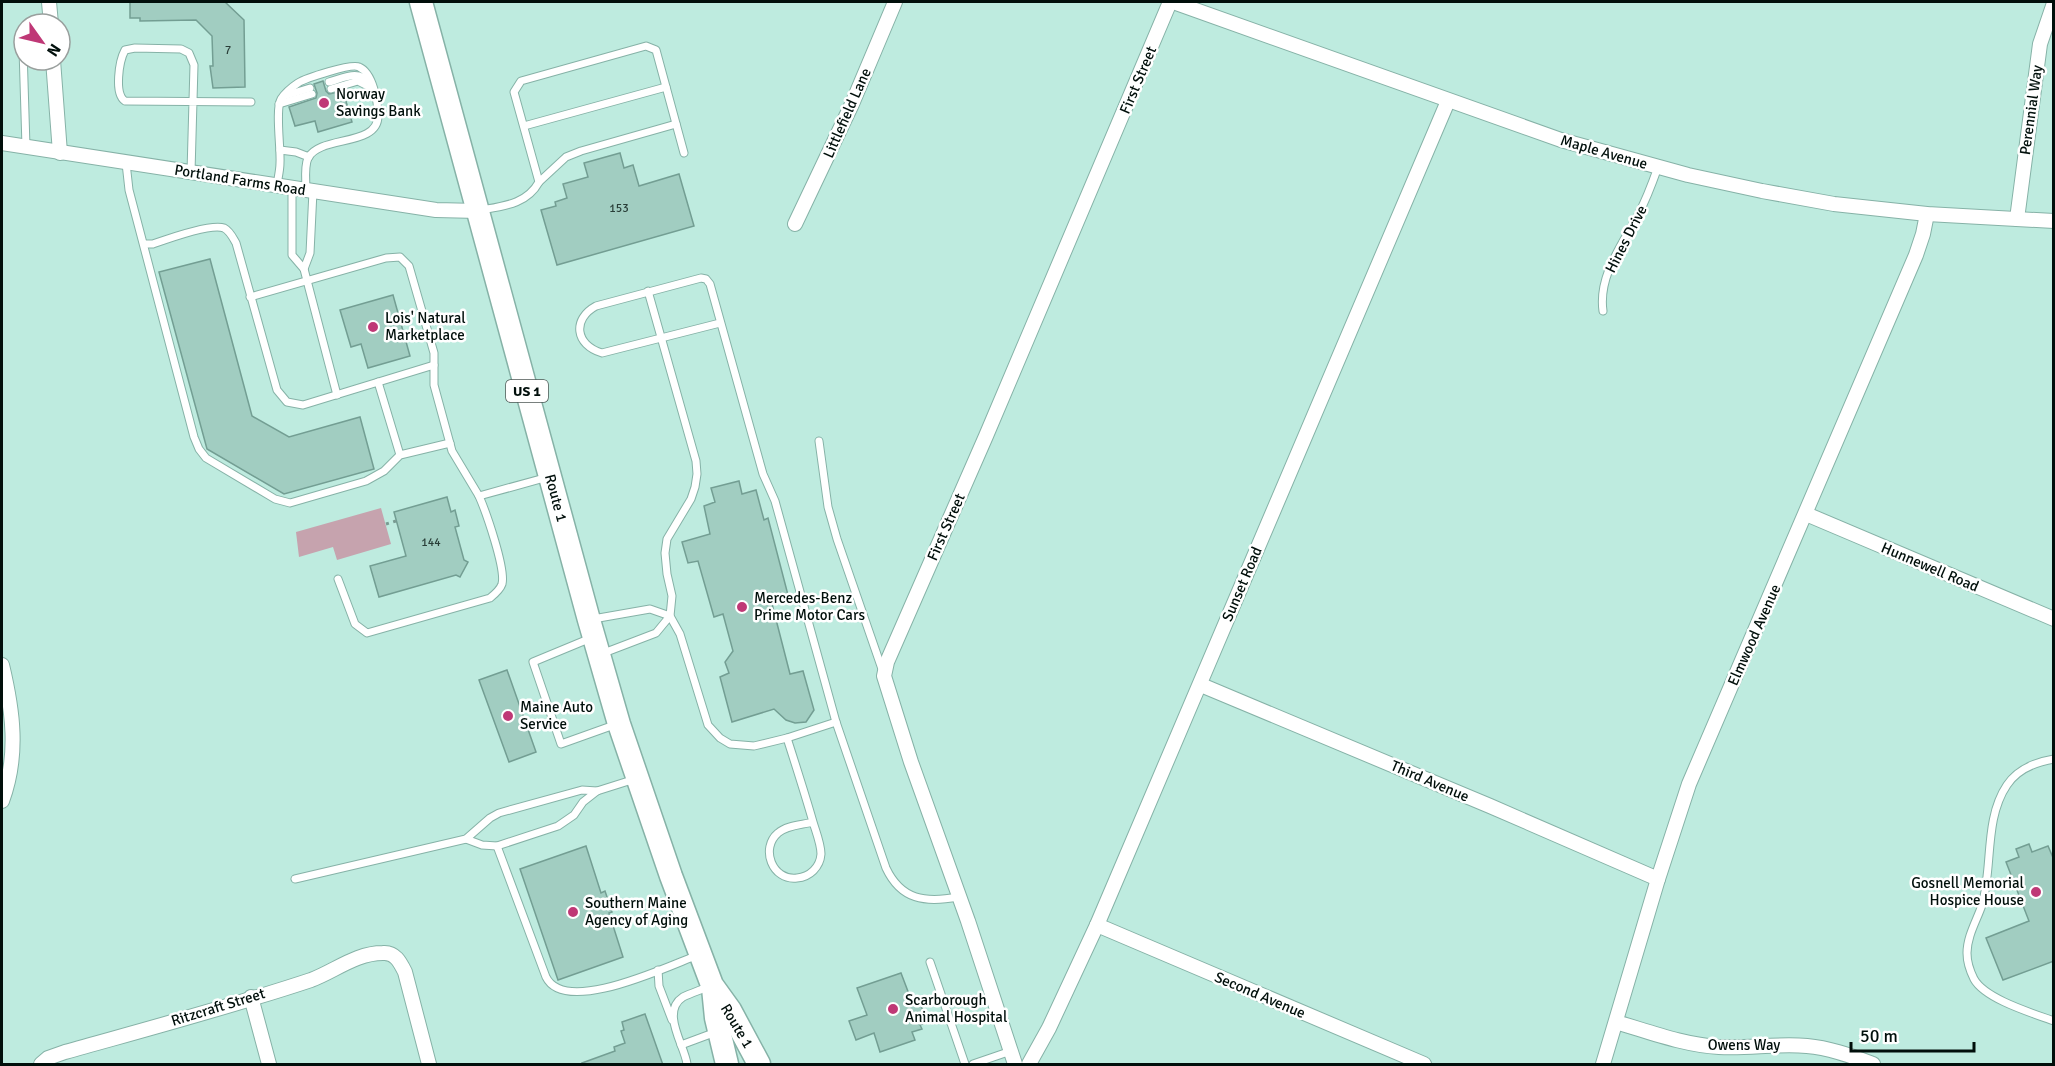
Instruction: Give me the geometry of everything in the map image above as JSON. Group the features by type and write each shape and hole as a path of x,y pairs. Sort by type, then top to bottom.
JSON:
{"main road":[{"name":"Route 1","path":"421,2 619,724 713,987 730,1010 759,1065"},
{"name":"Route 1","path":"713,987 718,1032 727,1065"}],"street":[{"name":"Littlefield Lane","path":"795,224 852,104 895,2"},
{"name":"Maple Avenue","path":"1172,2 1560,140 1658,167 1762,191 1824,202 1927,214 2054,221"},
{"name":"First Street","path":"884,676 887,662 1172,2"},
{"name":"Perennial Way","path":"2016,219 2040,44 2054,3"},
{"path":"54,72 60,153"},
{"name":"Sunset Road","path":"1029,1065 1053,1021 1097,925 1448,100"},
{"name":"Portland Farms Road","path":"2,143 436,210 478,211"},
{"name":"Elmwood Avenue","path":"1603,1065 1658,879 1689,784 1916,255 1927,214"},
{"name":"Hunnewell Road","path":"1806,514 2054,619"},
{"path":"2,665 14,727 12,761 2,801"},
{"path":"884,676 911,762 1013,1058"},
{"name":"Third Avenue","path":"1201,685 1658,879"},
{"name":"Second Avenue","path":"1097,925 1424,1065"},
{"name":"Ritzcraft Street","path":"41,1065 48,1058 65,1052 311,980 365,955 382,953 399,960 405,972 429,1065"},
{"path":"251,997 269,1065"},
{"name":"Owens Way","path":"1616,1022 1679,1041 1701,1045 1720,1047 1805,1045 1843,1052 1873,1065"}],"lane":[{"path":"539,182 514,92 521,81 646,46 656,50 684,153"},
{"path":"190,172 192,103 194,66 192,57 187,51 174,48 125,50 121,56 120,68 119,93 121,99 131,102 192,103 251,102"},
{"path":"277,185 280,164 281,100 304,80 355,65 368,74 378,115 375,129 371,133 321,149 309,157 292,255 304,269 308,281 337,395"},
{"path":"24,72 26,147"},
{"path":"330,85 353,75 361,75 368,81 373,91"},
{"path":"524,126 666,87"},
{"path":"281,100 311,91"},
{"path":"478,211 520,201 535,190 539,182 566,157 676,124"},
{"path":"280,150 296,152 309,157"},
{"path":"126,163 129,190 194,437 198,449 206,458 275,499 290,503 366,482 384,471 400,455 450,443"},
{"name":"Hines Drive","path":"1603,311 1601,298 1605,281 1645,202 1658,167"},
{"path":"304,190 310,254 304,269"},
{"path":"144,244 153,244 207,229 224,228 230,233 236,243 275,384 280,395 293,404 303,405 434,365"},
{"path":"250,297 386,258 400,257 405,260 410,266 434,353 434,385 452,451 486,512 502,572 502,585 490,598 367,633 355,624 338,579"},
{"path":"720,323 602,353 589,347 580,334 582,319 589,310 596,306 701,278 706,279 710,284 764,474 775,501 836,722 891,879 900,890 907,894 932,899 958,897"},
{"path":"594,637 656,633 670,616 672,596 665,553 667,540 691,500 697,474 696,461 648,291"},
{"path":"378,382 400,455"},
{"path":"819,441 831,518 884,676"},
{"path":"479,496 550,476"},
{"path":"619,724 561,744 533,662 594,637 650,609 670,616 680,634 708,725 714,733 730,744 742,747 768,744 836,722"},
{"path":"787,738 813,822 820,848 819,862 806,876 796,878 783,875 772,866 769,856 773,838 784,829 813,822"},
{"path":"2054,759 2029,767 2014,777 1999,799 1985,891 1967,953 1971,974 1983,989 2054,1021"},
{"path":"295,879 466,839 499,813 582,790 597,791 637,779"},
{"path":"466,839 482,845 497,846 558,826 574,815 583,802 597,791"},
{"path":"497,846 549,983 559,990 580,993 623,983 700,954"},
{"path":"930,962 964,1065"},
{"path":"658,970 659,986 687,1065"},
{"path":"675,1028 674,1010 677,1002 713,987"},
{"path":"681,1045 718,1032"},
{"path":"973,1065 1013,1058"}],"path":[{"path":"386,524 396,521"}],"shaded area":[{"path":"381,508 391,544 337,560 333,547 299,557 296,532"}],"building":[{"path":"130,2 225,2 244,20 245,87 213,88 210,66 213,66 212,36 196,20 140,21 140,18 130,18"},
{"name":"Norway Savings Bank","path":"323,81 329,94 343,91 352,122 318,132 315,121 295,126 289,107 316,98 314,84"},
{"path":"620,153 624,168 633,165 639,186 679,174 694,226 557,265 541,210 556,206 555,202 567,198 563,184 588,177 584,163"},
{"path":"210,259 252,416 289,437 360,417 374,469 284,494 207,449 159,272"},
{"name":"Lois' Natural Marketplace","path":"393,295 410,356 368,368 361,344 351,347 340,310"},
{"name":"Mercedes-Benz Prime Motor Cars","path":"739,481 742,494 756,490 764,520 768,518 788,595 771,600 790,674 803,671 814,710 806,722 795,723 786,720 774,709 732,722 720,677 729,673 725,662 733,651 723,614 714,617 698,561 688,563 682,542 710,534 704,506 715,502 711,488"},
{"path":"447,497 451,512 455,510 459,526 455,527 464,560 468,562 460,577 456,575 379,597 370,566 406,556 394,512"},
{"name":"Maine Auto Service","path":"507,670 536,752 509,762 479,680"},
{"name":"Gosnell Memorial Hospice House","path":"2029,844 2032,852 2048,846 2054,860 2054,961 2003,980 1986,938 2029,921 2006,862 2019,857 2016,849"},
{"name":"Southern Maine Agency of Aging","path":"586,846 601,893 605,891 612,912 609,913 623,957 558,980 520,869"},
{"name":"Scarborough Animal Hospital","path":"901,973 912,1002 919,1000 927,1022 920,1025 922,1029 912,1032 915,1040 880,1052 874,1033 856,1040 849,1021 867,1015 857,988"},
{"path":"645,1014 663,1065 583,1065 582,1063 615,1051 614,1047 625,1043 621,1031 624,1030 622,1022"}],"place":[{"name":"Norway Savings Bank","path":"324,103"},
{"name":"Lois' Natural Marketplace","path":"373,327"},
{"name":"Mercedes-Benz Prime Motor Cars","path":"742,607"},
{"name":"Maine Auto Service","path":"508,716"},
{"name":"Gosnell Memorial Hospice House","path":"2036,892"},
{"name":"Southern Maine Agency of Aging","path":"573,912"},
{"name":"Scarborough Animal Hospital","path":"893,1009"}]}
